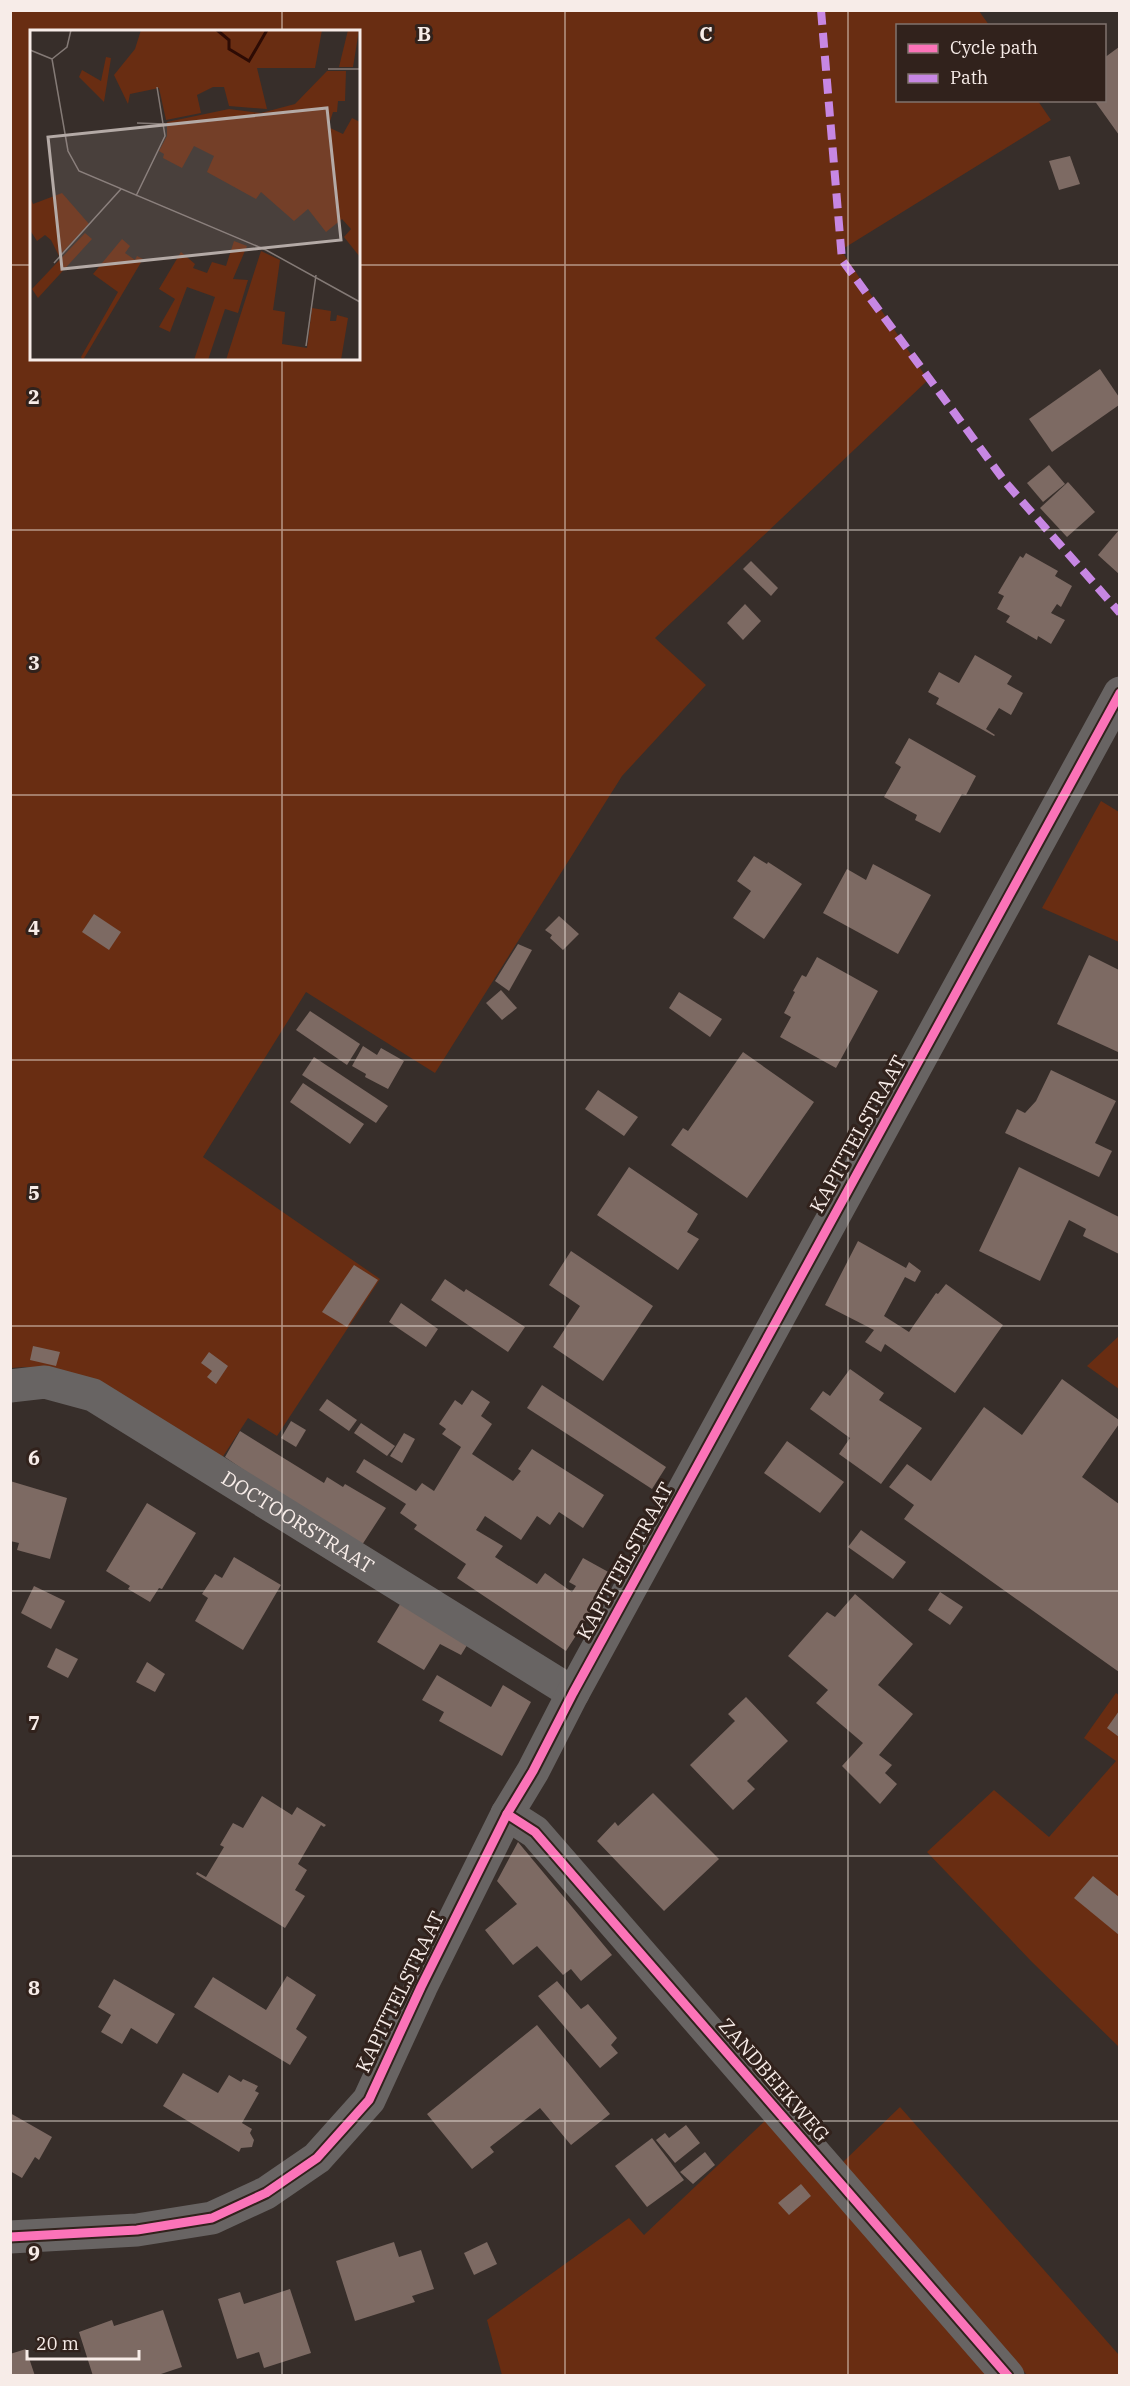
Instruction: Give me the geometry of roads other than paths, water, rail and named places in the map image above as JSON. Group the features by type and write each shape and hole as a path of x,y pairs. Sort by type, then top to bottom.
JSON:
{"street":[{"name":"KAPITTELSTRAAT","path":"10,2237 137,2230 212,2218 266,2193 317,2158 369,2100 421,1987 507,1814 533,1771 573,1693 1119,693"},
{"name":"DOCTOORSTRAAT","path":"10,1386 45,1382 93,1395 573,1693"},
{"name":"ZANDBEEKWEG","path":"507,1814 535,1832 1008,2376"}]}
